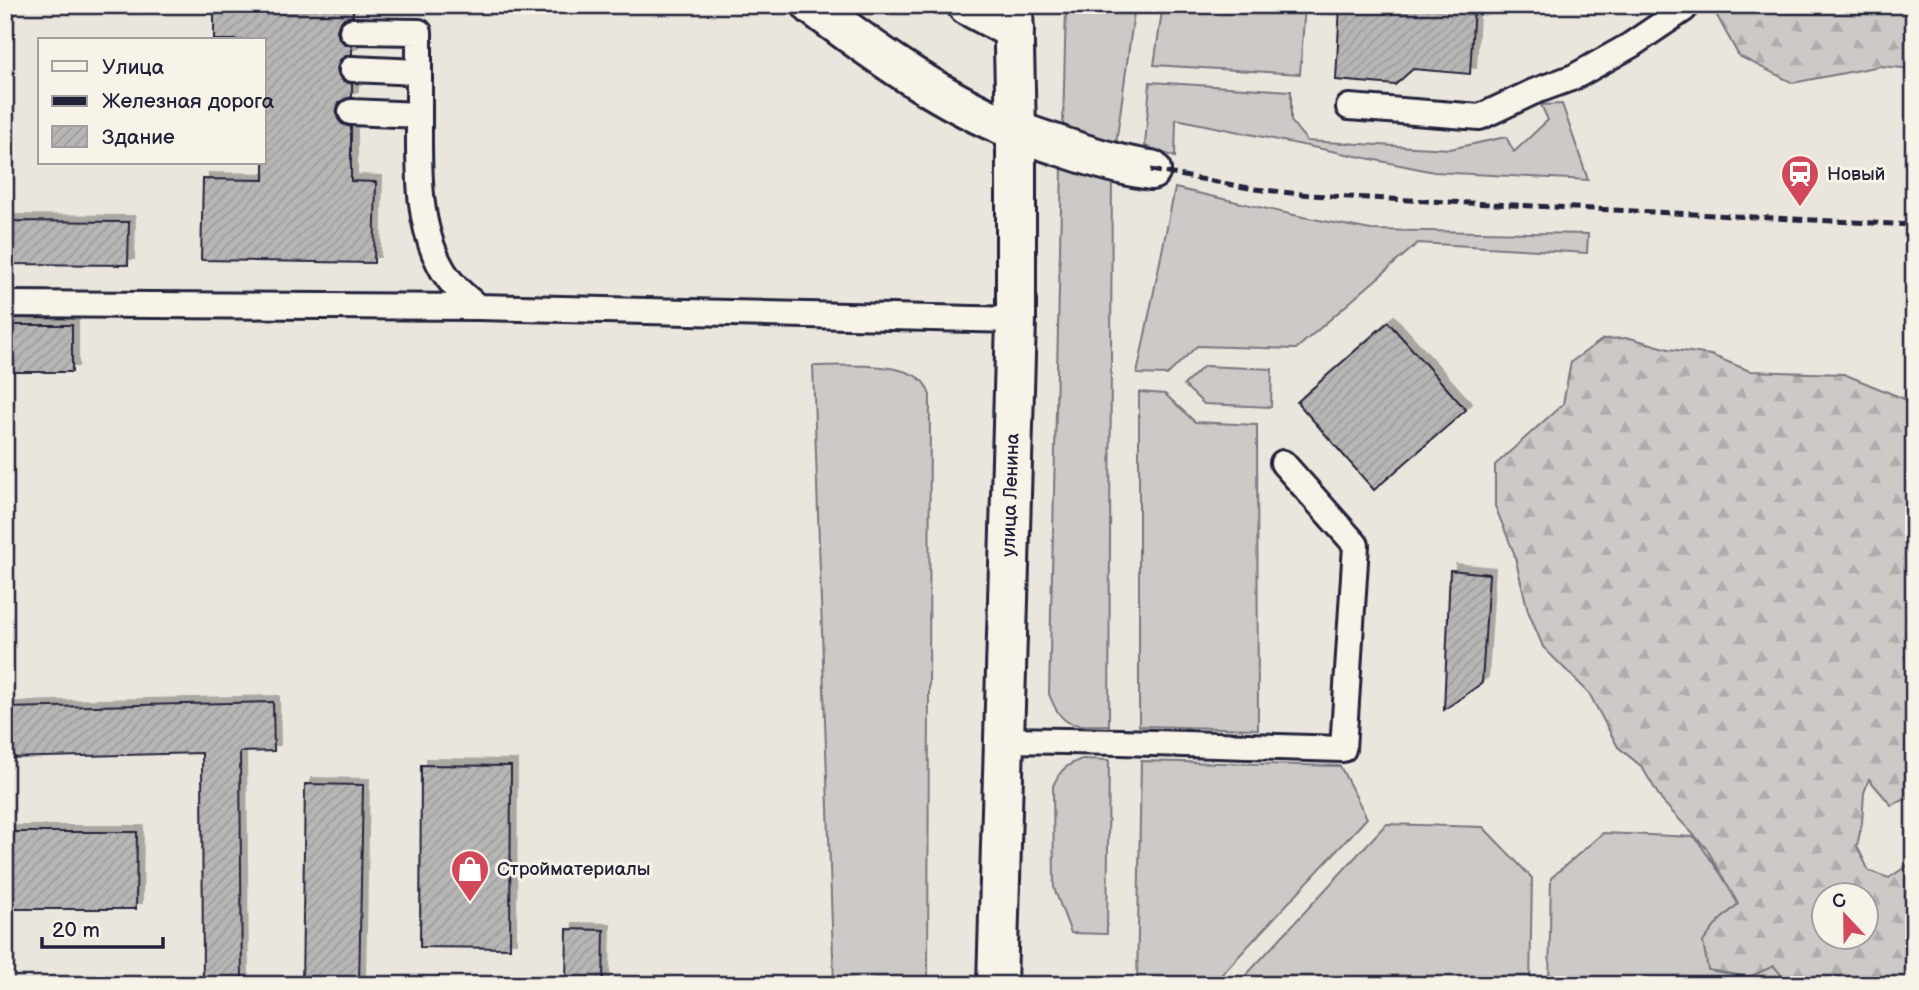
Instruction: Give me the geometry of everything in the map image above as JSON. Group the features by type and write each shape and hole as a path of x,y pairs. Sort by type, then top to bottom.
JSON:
{"main road":[{"path":"812,5 921,81 1016,131 1126,166 1151,170"},
{"path":"967,5 1014,18"},
{"name":"улица Ленина","path":"997,985 1016,320 1014,18"}],"lane":[{"path":"1349,107 1480,117 1533,92 1574,77 1631,45 1684,9 1685,5"},
{"path":"352,31 419,32 419,167 430,241 439,264 454,287 478,307"},
{"path":"352,69 419,72"},
{"path":"351,112 419,115"},
{"path":"5,304 478,307 1016,320"},
{"path":"1003,740 1121,741 1343,749 1356,545 1283,463"}],"green space":[{"path":"1066,5 1135,5 1112,173 1109,725 1078,725 1065,720 1049,694"},
{"path":"1163,5 1305,5 1300,74 1154,65"},
{"path":"1711,5 1914,5 1914,69 1880,66 1793,83 1739,56"},
{"path":"1150,82 1291,91 1291,121 1307,141 1450,149 1506,137 1514,152 1548,120 1541,105 1562,104 1588,180 1434,172 1176,119 1175,157 1145,146"},
{"path":"1175,188 1371,230 1588,234 1587,253 1418,243 1296,349 1197,346 1167,375 1137,374"},
{"path":"1630,338 1669,349 1711,355 1750,371 1844,374 1914,403 1914,787 1909,798 1891,805 1869,779 1864,793 1857,846 1869,871 1889,878 1914,861 1914,985 1787,985 1774,966 1749,977 1708,970 1703,942 1719,921 1738,904 1707,849 1662,801 1642,767 1618,747 1589,693 1543,647 1528,611 1514,553 1495,506 1495,465 1563,404 1571,362 1603,339"},
{"path":"854,365 901,370 922,381 930,395 928,985 834,985 813,366"},
{"path":"1204,366 1272,369 1271,407 1204,404 1184,385"},
{"path":"1139,392 1165,394 1195,422 1257,425 1258,729 1139,726"},
{"path":"1082,759 1109,760 1107,934 1071,933 1054,888 1053,786 1064,769"},
{"path":"1141,761 1340,766 1367,818 1212,985 1137,985"},
{"path":"1386,824 1483,827 1532,878 1530,985 1237,985"},
{"path":"1603,833 1695,837 1798,985 1549,985 1551,878"}],"building":[{"path":"214,5 353,5 353,16 344,18 337,30 339,39 352,46 352,54 340,60 337,69 343,81 352,84 352,97 339,103 336,112 342,124 351,127 351,181 376,182 374,263 201,260 203,179 264,180 266,164 266,38 214,38"},
{"path":"1340,5 1474,5 1470,74 1413,69 1395,85 1336,80"},
{"path":"5,221 129,222 128,265 5,264"},
{"path":"1388,322 1466,410 1374,490 1297,402"},
{"path":"5,325 72,325 72,372 5,372"},
{"path":"1450,570 1489,574 1482,683 1444,710"},
{"path":"273,702 274,751 240,752 242,985 203,985 202,753 5,758 5,708"},
{"path":"421,765 511,766 510,948 420,947"},
{"path":"305,784 363,785 359,985 302,985"},
{"path":"5,832 137,832 136,909 5,909"},
{"path":"567,929 604,930 603,985 566,985"}],"railway":[{"path":"1151,170 1255,189 1310,195 1914,225"}],"place":[{"name":"Новый","path":"1800,208"},
{"name":"Стройматериалы","path":"470,903"}]}
